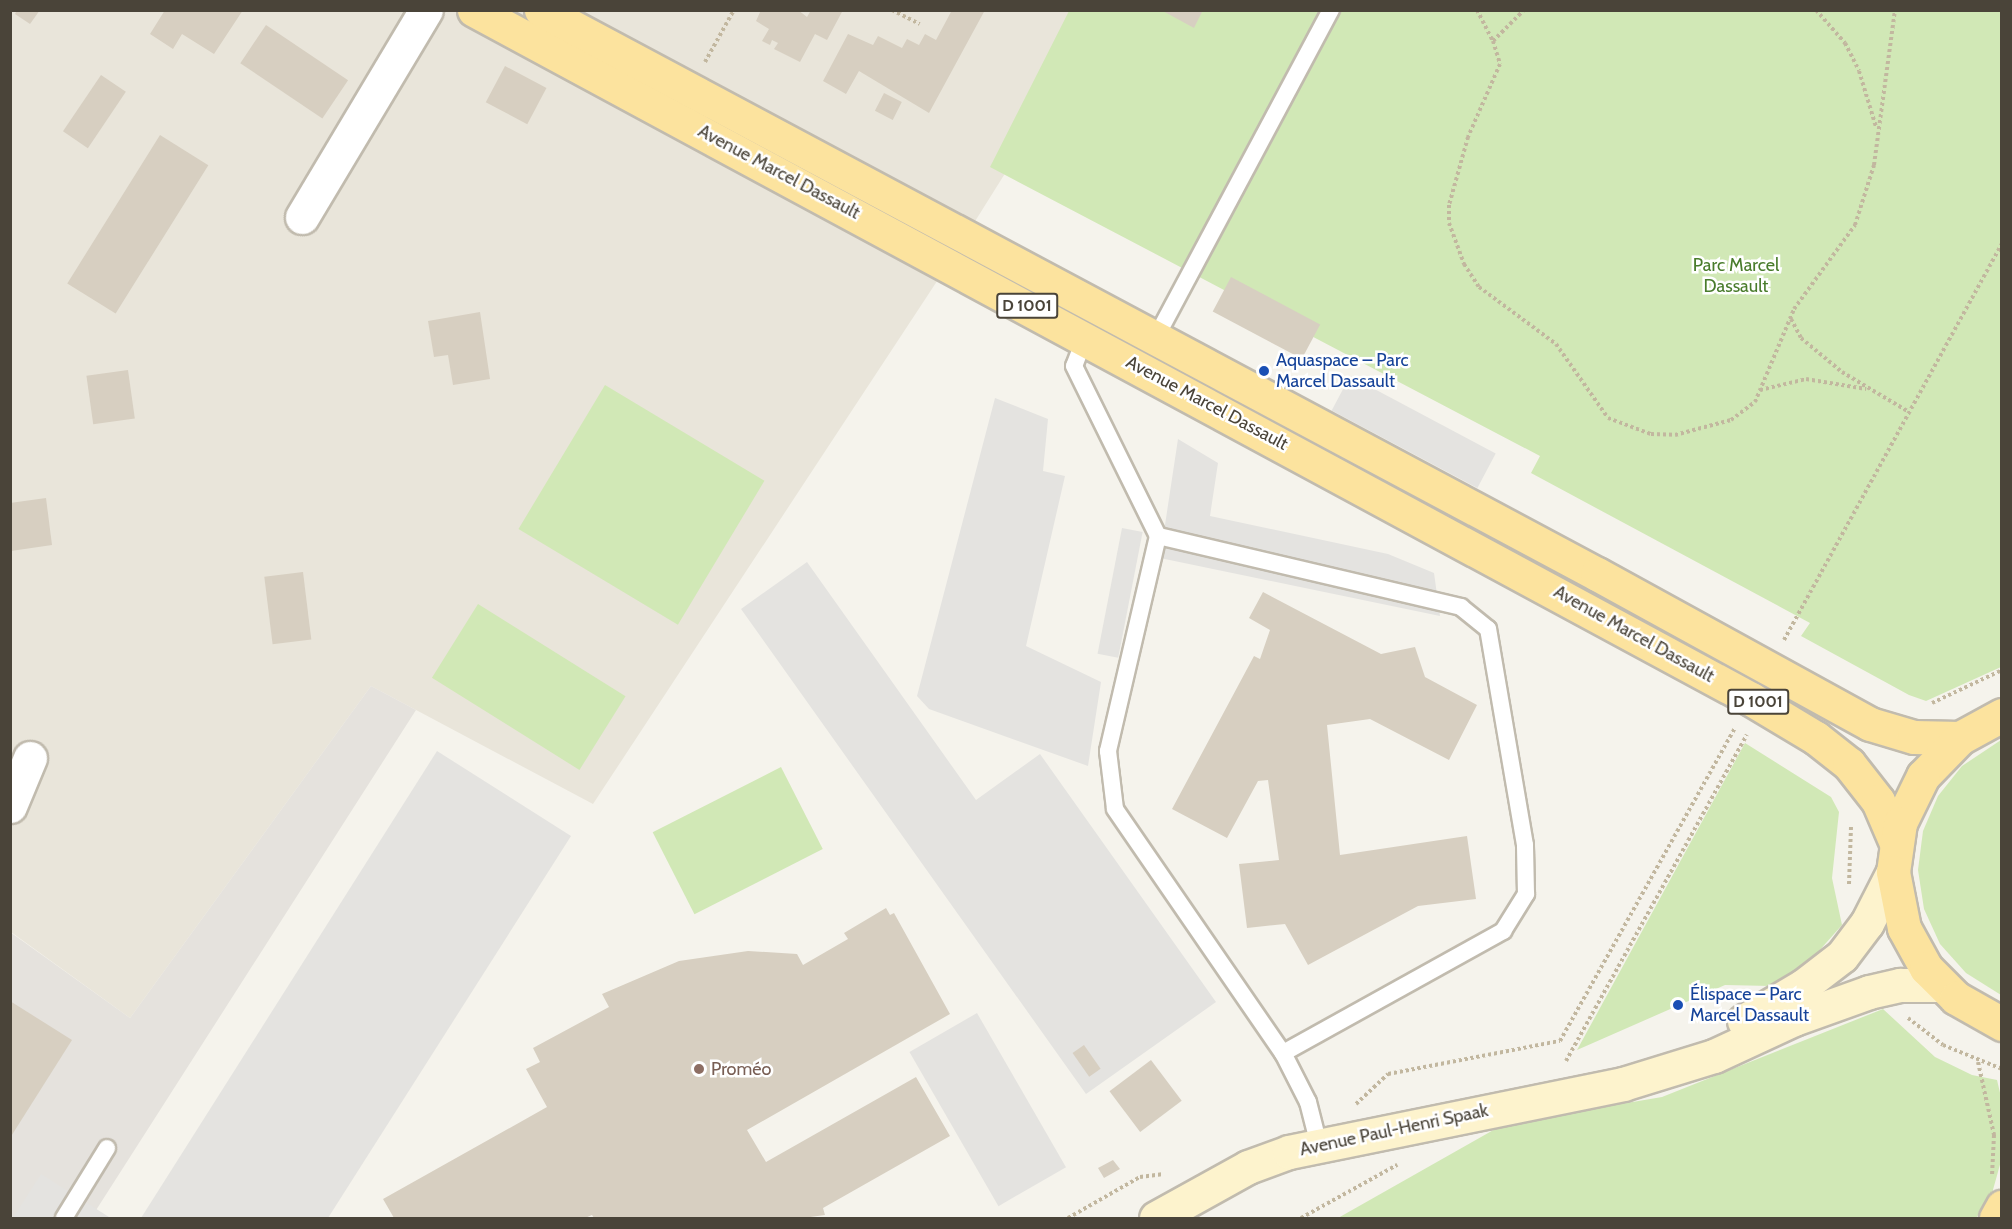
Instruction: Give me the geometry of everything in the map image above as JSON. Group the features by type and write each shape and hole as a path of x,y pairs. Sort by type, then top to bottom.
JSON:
{"main road":[{"name":"Avenue Marcel Dassault","path":"474,10 1140,367 1751,713 1816,738 1849,764 1878,801 1894,858"},
{"name":"Avenue Marcel Dassault","path":"540,10 1883,729 1927,739 1960,738"},
{"path":"1989,1055 1991,1019 1941,985 1920,958 1904,928 1894,858 1904,813 1917,784 1936,759 1960,738 2001,715"}],"street":[{"path":"303,216 426,10"},
{"path":"10,806 30,758"},
{"name":"Avenue Paul-Henri Spaak","path":"1646,1077 1775,1004 1830,967 1860,934 1894,858"},
{"name":"Avenue Paul-Henri Spaak","path":"1155,1218 1316,1132 1591,1092 1714,1056 1794,1019 1869,992 1900,984 1941,985"}],"lane":[{"path":"1140,367 1331,10"},
{"path":"1100,309 1085,337 1074,366 1158,536 1108,750 1115,809 1283,1053 1316,1132"},
{"path":"1158,536 1461,607 1488,629 1525,845 1526,894 1503,931 1283,1053"},
{"path":"64,1218 107,1148"}],"path":[{"path":"892,10 920,24"},
{"path":"1477,10 1493,41 1500,64 1468,137 1449,205 1455,246 1479,287 1556,344 1608,418 1631,429 1675,435 1731,420 1755,402 1790,319 1863,208 1874,165 1876,129 1895,10"},
{"path":"1493,41 1524,10"},
{"path":"1816,10 1845,43 1859,71 1876,129"},
{"path":"1769,666 2001,244"},
{"path":"1790,319 1801,338 1817,353 1870,390 1909,412"},
{"path":"1760,390 1806,379 1870,390"},
{"path":"1556,1063 1567,1060 1751,713"},
{"path":"1316,1132 1358,1103 1388,1074 1560,1041 1751,713"},
{"path":"1989,1055 1996,1205"},
{"path":"1301,1218 1404,1161"},
{"path":"1068,1218 1140,1178 1175,1173"}],"shaded area":[{"path":"11,11 1107,11 947,266 593,804 371,686 130,1018 11,932"},
{"path":"1350,376 1496,453 1477,488 1332,410"},
{"path":"995,398 1048,419 1043,471 1065,476 1026,646 1101,682 1088,766 929,709 917,696"},
{"path":"1178,439 1218,463 1210,516 1388,554 1434,573 1440,616 1160,558"},
{"path":"1122,528 1143,532 1118,658 1098,654"},
{"path":"807,562 976,800 1040,754 1216,1002 1086,1094 741,609"},
{"path":"371,686 416,710 91,1218 11,1218 10,932 130,1018"},
{"path":"437,751 571,836 328,1218 141,1218"},
{"path":"977,1013 1066,1167 998,1206 909,1052"},
{"path":"41,1174 109,1217 13,1218"}],"green space":[{"name":"Parc Marcel Dassault","path":"1069,11 2001,11 2001,667 1926,701 1909,695 1801,636 1810,623 1531,473 1540,456 990,167"},
{"path":"605,385 764,481 678,625 518,529"},
{"path":"478,604 626,696 579,770 432,678"},
{"path":"2001,740 2001,995 1966,973 1940,944 1924,909 1918,870 1923,831 1938,796 1962,766"},
{"path":"1745,743 1831,797 1839,812 1832,878 1842,925 1810,961 1771,986 1725,985 1577,1050"},
{"path":"781,767 823,849 694,914 653,832"},
{"path":"1883,1009 1935,1057 1972,1075 1997,1080 2001,1097 2001,1161 1991,1197 1976,1218 1338,1218 1504,1124 1662,1097"}],"building":[{"path":"17,10 40,10 30,24 15,14"},
{"path":"165,10 243,10 214,54 182,34 173,49 150,34"},
{"path":"761,10 798,10 807,17 811,10 843,10 827,40 815,34 800,62 774,49 778,43 772,40 770,45 762,41 769,29 756,21"},
{"path":"952,10 985,10 929,113 859,71 846,94 823,81 848,34 873,45 878,36 902,48 907,39 919,45 925,34 936,40"},
{"path":"1161,10 1203,10 1194,28"},
{"path":"266,25 348,80 322,118 240,63"},
{"path":"505,66 546,88 527,124 486,102"},
{"path":"101,75 126,92 88,148 63,131"},
{"path":"884,93 902,102 893,120 875,111"},
{"path":"160,135 208,165 116,314 67,283"},
{"path":"1231,277 1320,324 1302,359 1213,311"},
{"path":"480,312 490,379 453,385 448,355 434,357 428,321"},
{"path":"128,370 135,419 93,424 86,376"},
{"path":"46,498 52,545 11,551 10,503"},
{"path":"303,572 311,639 273,644 264,577"},
{"path":"1263,592 1381,654 1415,647 1425,677 1477,705 1449,760 1370,719 1327,725 1340,855 1467,836 1476,899 1418,906 1308,965 1285,924 1247,928 1239,864 1279,860 1268,780 1258,781 1227,838 1172,809 1254,656 1260,659 1270,630 1249,618"},
{"name":"Proméo","path":"886,908 890,915 894,913 950,1014 747,1130 766,1162 916,1077 950,1136 823,1208 825,1215 803,1218 594,1218 592,1215 585,1218 394,1218 383,1199 547,1107 526,1069 540,1062 533,1048 609,1007 602,994 679,961 748,951 797,954 803,965 848,939 844,933"},
{"path":"10,1001 72,1040 10,1138"},
{"path":"1084,1045 1101,1069 1089,1077 1073,1053"},
{"path":"1151,1060 1182,1101 1140,1132 1109,1091"},
{"path":"1113,1160 1120,1169 1104,1178 1098,1168"}],"place":[{"name":"Aquaspace – Parc Marcel Dassault","path":"1264,371"},
{"name":"Élispace – Parc Marcel Dassault","path":"1678,1005"},
{"name":"Proméo","path":"699,1069"}]}
